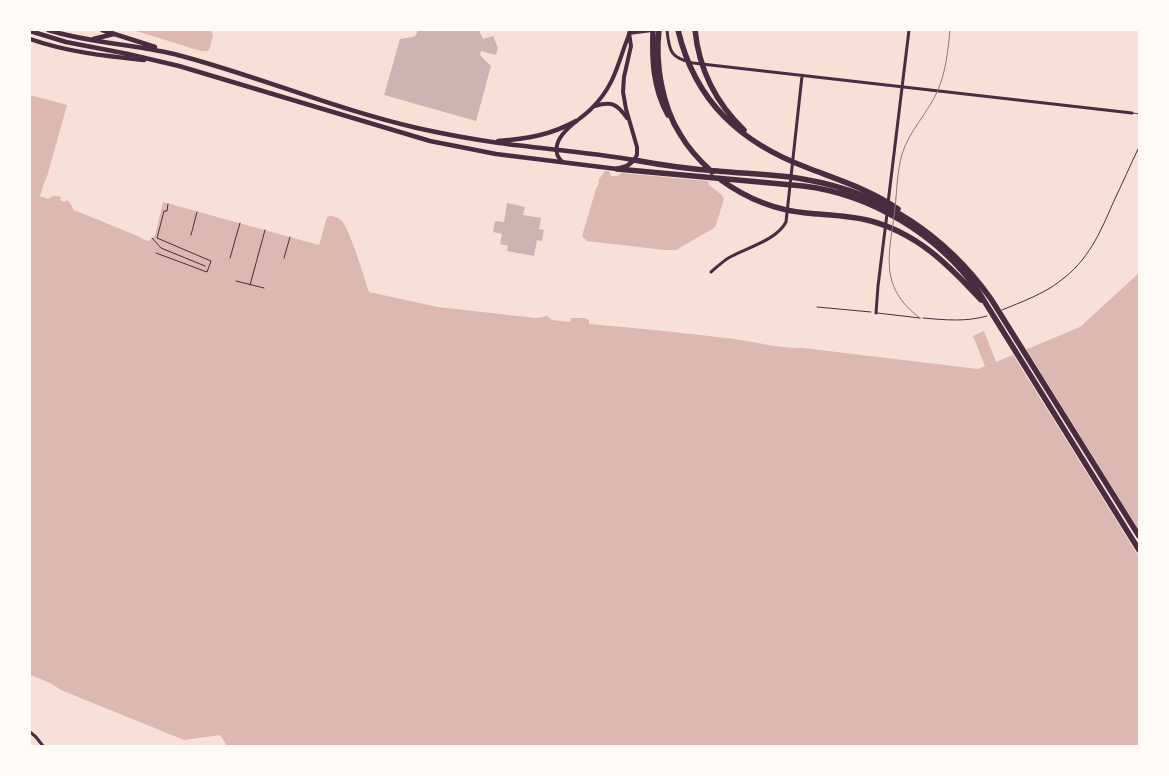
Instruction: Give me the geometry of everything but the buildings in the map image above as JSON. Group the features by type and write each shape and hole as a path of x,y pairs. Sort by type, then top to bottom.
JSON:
{"highway":[{"path":"652,30 652,61 663,106 677,130 694,153 713,172 730,186 753,199 775,208 867,220 911,237 932,251 952,270 991,316"},
{"path":"660,30 658,54 660,76 677,130"},
{"path":"678,30 690,66 701,87 722,114 739,130 773,153 854,186 891,204 939,241 970,271 991,299 1139,536"},
{"path":"695,30 703,68 720,102 744,130 773,153"},
{"path":"634,160 687,168 805,179 830,185 855,192 894,210 924,230"},
{"path":"617,169 803,186 830,191 859,200 892,216 925,237 949,258 975,286 991,316 1139,550"}],"main road":[{"path":"48,30 84,39 177,55"},
{"path":"102,30 116,32 177,55 382,119 434,132 634,160"},
{"path":"30,31 72,44 161,61 430,141 503,155 617,169 627,166 634,160"},
{"path":"84,39 97,38 116,32"},
{"path":"30,38 56,47 86,54 161,61"},
{"path":"481,140 533,138 555,131 576,121"}],"street":[{"path":"630,32 652,30"},
{"path":"667,30 671,52 688,62 1132,113"},
{"path":"876,313 909,30"},
{"path":"563,162 558,157 557,149 560,138 606,92 613,80 630,32"},
{"path":"630,32 631,46 623,92 629,122 638,150 634,160"},
{"path":"712,272 730,257 761,243 785,226 802,76"},
{"path":"593,107 606,103 614,104 629,122"},
{"path":"30,732 43,746"}],"lane":[{"path":"1132,113 1139,114"},
{"path":"991,316 1055,285 1075,268 1094,244 1139,147"},
{"path":"876,313 920,318"}],"path":[{"path":"156,253 207,272 212,261 157,238 164,211 167,211 168,204"},
{"path":"191,235 197,212"},
{"path":"230,258 240,223"},
{"path":"250,285 265,230"},
{"path":"284,258 290,237"},
{"path":"152,238 161,248 205,266"},
{"path":"236,281 264,288"},
{"path":"817,307 876,313"},
{"path":"920,318 957,320 991,316"}],"shaded area":[{"path":"133,30 211,30 213,35 209,50 201,51"},
{"path":"30,95 67,105 40,196 48,199 54,196 61,197 60,200 64,202 67,200 74,210 148,241 155,236 163,202 319,245 327,217 334,216 345,225 369,292 438,307 536,318 547,316 552,320 570,322 571,318 584,318 589,320 589,324 734,339 777,346 978,369 985,366 973,336 984,331 996,362 1080,327 1139,273 1139,746 227,746 220,735 184,740 30,676"},
{"path":"605,171 609,171 611,176 617,176 622,173 708,181 709,185 722,195 724,199 716,225 676,250 587,241 582,236 599,179"}],"pier":[{"path":"1025,347 1139,530 1139,557 1012,353"}],"railway":[{"path":"920,318 906,306 897,294 892,281 889,254 902,154 909,138 941,83 950,30"}]}
